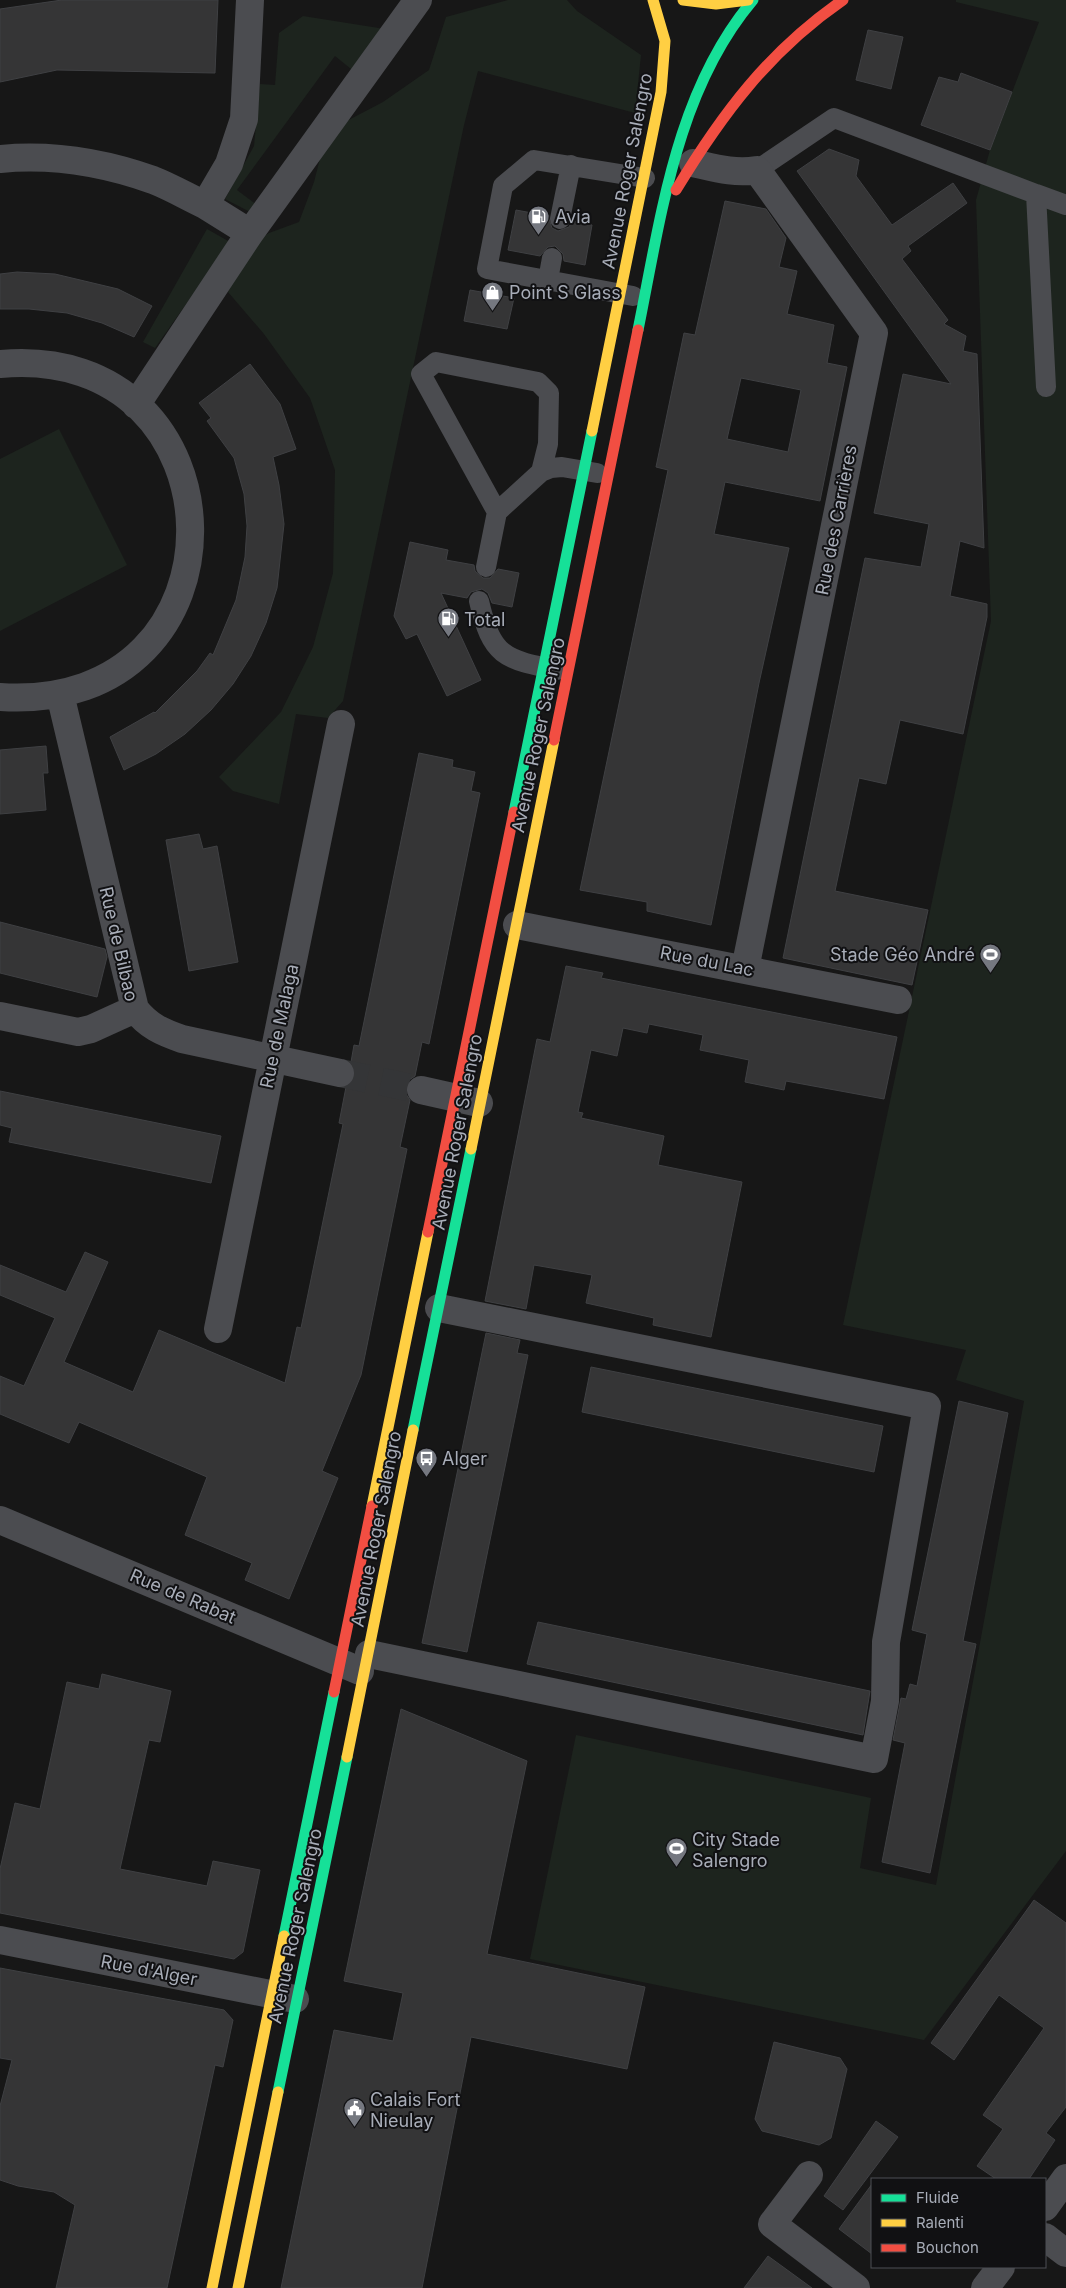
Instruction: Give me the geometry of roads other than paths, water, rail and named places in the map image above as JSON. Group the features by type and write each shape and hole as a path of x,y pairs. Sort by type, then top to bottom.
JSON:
{"main road":[{"name":"Avenue Roger Salengro","path":"212,2288 367,1664 439,1308 469,1100 544,667 661,92 665,53 661,26 652,0"},
{"path":"683,0 716,4 748,0"},
{"name":"Avenue Roger Salengro","path":"238,2288 340,1663 469,1100 517,926 661,218 683,133 712,60 728,28 753,0"},
{"path":"661,218 693,163 725,117 768,62 808,26 843,0"}],"street":[{"path":"205,205 229,164 244,119 250,0"},
{"path":"136,405 250,233 418,0"},
{"path":"0,159 50,159 85,162 118,169 154,181 205,205 250,233"},
{"path":"693,163 726,171 745,172 757,170"},
{"name":"Rue des Carrières","path":"745,969 874,333 757,170"},
{"path":"0,364 24,362 55,365 84,373 111,387 136,405 157,428 173,453 184,482 190,512 191,535 186,573 172,608 160,628 141,651 116,670 96,681 60,694 29,698 0,696"},
{"name":"Rue de Bilbao","path":"60,694 135,1009 146,1022 160,1031 182,1040 340,1073"},
{"name":"Rue de Malaga","path":"218,1329 341,724"},
{"name":"Rue du Lac","path":"517,926 898,1000"},
{"path":"0,1016 78,1032 91,1029 135,1009"},
{"path":"420,1090 469,1100"},
{"name":"Rue de Rabat","path":"0,1520 340,1663 367,1664 874,1759 885,1701 886,1642 927,1406 439,1308"},
{"name":"Rue d'Alger","path":"0,1940 285,1997"},
{"path":"809,2175 772,2224 856,2288"},
{"path":"1046,2206 1066,2178"},
{"path":"1046,2238 1066,2253"},
{"path":"985,2288 999,2268"}],"lane":[{"path":"757,170 834,118 1066,204"},
{"path":"645,178 534,160 502,186 487,269 645,298"},
{"path":"560,219 571,165"},
{"path":"1036,194 1046,387"},
{"path":"548,280 552,258"},
{"path":"497,512 421,374 436,362 538,382 548,393 548,444 541,472"},
{"path":"486,567 497,512 541,472 562,467 608,475"},
{"path":"479,601 486,628 503,653 524,663 568,672"}],"tunnel":[{"path":"340,1073 421,1090"}],"place":[{"name":"Avia","path":"539,235"},
{"name":"Point S Glass","path":"493,311"},
{"name":"Total","path":"448,638"},
{"name":"Stade Géo André","path":"991,973"},
{"name":"Alger","path":"426,1477"},
{"name":"City Stade Salengro","path":"676,1868"},
{"name":"Calais Fort Nieulay","path":"354,2128"}]}
